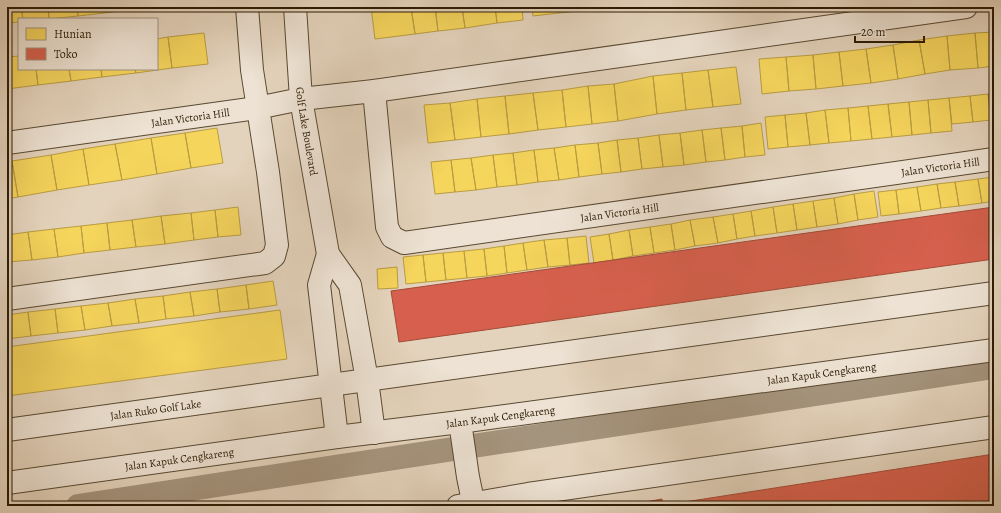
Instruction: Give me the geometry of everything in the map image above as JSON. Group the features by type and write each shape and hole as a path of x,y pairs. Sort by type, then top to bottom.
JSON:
{"street":[{"path":"7,299 265,263 274,256 277,245 268,172 252,70 248,7"},
{"name":"Golf Lake Boulevard","path":"295,7 301,98 328,254 350,285 367,380 374,433"},
{"name":"Jalan Victoria Hill","path":"7,143 257,108 301,98 374,91 966,7"},
{"name":"Jalan Victoria Hill","path":"374,91 387,227 392,237 404,243 994,159"},
{"name":"Golf Lake Boulevard","path":"328,254 319,285 337,437"},
{"name":"Jalan Ruko Golf Lake","path":"7,430 994,293"},
{"name":"Jalan Kapuk Cengkareng","path":"7,483 337,437 461,427 994,350"},
{"path":"461,427 468,474 468,505 529,500 994,427"}],"building: Hunian":[{"path":"7,7 21,7 23,18 18,18 18,22 7,23"},
{"path":"21,7 48,7 49,18 23,18"},
{"path":"48,7 77,7 78,16 49,18"},
{"path":"77,7 103,7 104,13 78,16"},
{"path":"103,7 128,7 128,10 104,13"},
{"path":"128,7 163,7 128,10"},
{"path":"371,7 411,7 415,34 375,39"},
{"path":"411,7 435,7 438,31 415,34"},
{"path":"435,7 462,7 465,28 438,31"},
{"path":"462,7 495,7 497,23 465,28"},
{"path":"495,7 522,7 523,20 497,23"},
{"path":"532,7 559,7 559,13 533,16"},
{"path":"559,7 587,7 588,10 559,13"},
{"path":"587,7 613,7 588,10"},
{"path":"994,32 994,66 978,68 975,33"},
{"path":"204,33 208,64 172,68 168,37"},
{"path":"975,33 978,68 950,70 947,36"},
{"path":"947,36 950,70 925,74 919,40"},
{"path":"168,37 172,68 158,70 158,39"},
{"path":"919,40 925,74 898,79 893,45"},
{"path":"893,45 898,79 871,83 866,49"},
{"path":"866,49 871,83 843,86 839,52"},
{"path":"839,52 843,86 816,89 813,55"},
{"path":"813,55 816,89 789,91 786,57"},
{"path":"18,56 18,70 36,70 38,85 7,89 7,57"},
{"path":"786,57 789,91 762,94 759,59"},
{"path":"736,67 741,104 713,107 708,70"},
{"path":"36,70 69,70 71,81 38,85"},
{"path":"69,70 101,70 102,77 71,81"},
{"path":"101,70 135,70 136,73 102,77"},
{"path":"135,70 158,70 136,73"},
{"path":"708,70 713,107 686,110 682,73"},
{"path":"682,73 686,110 657,114 653,76"},
{"path":"653,76 657,114 618,121 614,84"},
{"path":"614,84 618,121 592,124 588,86"},
{"path":"588,86 592,124 566,127 562,90"},
{"path":"562,90 566,127 538,130 533,93"},
{"path":"533,93 538,130 509,134 505,96"},
{"path":"994,93 994,120 991,120 988,94"},
{"path":"988,94 991,120 973,122 970,96"},
{"path":"505,96 509,134 481,137 477,99"},
{"path":"970,96 973,122 952,124 949,98"},
{"path":"949,98 952,131 931,133 928,100"},
{"path":"477,99 481,137 455,140 450,103"},
{"path":"928,100 931,133 912,135 909,102"},
{"path":"909,102 912,135 892,137 888,104"},
{"path":"450,103 455,140 428,143 424,105"},
{"path":"888,104 892,137 872,139 868,106"},
{"path":"868,106 872,139 851,141 848,108"},
{"path":"848,108 851,141 829,143 825,110"},
{"path":"825,110 829,143 810,145 806,113"},
{"path":"806,113 810,145 788,147 785,115"},
{"path":"785,115 788,147 768,149 765,117"},
{"path":"761,123 765,155 745,157 742,126"},
{"path":"742,126 745,157 725,160 721,128"},
{"path":"217,128 223,163 191,168 185,133"},
{"path":"721,128 725,160 706,162 702,130"},
{"path":"702,130 706,162 684,165 680,133"},
{"path":"185,133 191,168 157,174 151,138"},
{"path":"680,133 684,165 663,167 659,135"},
{"path":"659,135 663,167 642,169 638,138"},
{"path":"151,138 157,174 122,180 115,144"},
{"path":"638,138 642,169 621,172 617,140"},
{"path":"617,140 621,172 602,174 598,143"},
{"path":"598,143 602,174 579,177 575,145"},
{"path":"115,144 122,180 89,185 83,149"},
{"path":"575,145 579,177 559,180 554,148"},
{"path":"554,148 559,180 538,182 534,150"},
{"path":"83,149 89,185 57,190 51,155"},
{"path":"534,150 538,182 517,185 513,153"},
{"path":"513,153 517,185 497,187 493,155"},
{"path":"51,155 57,190 18,197 12,161"},
{"path":"493,155 497,187 476,190 471,158"},
{"path":"471,158 476,190 455,192 451,160"},
{"path":"451,160 455,192 435,194 431,162"},
{"path":"12,161 18,197 7,199 7,162"},
{"path":"994,177 994,201 982,203 978,179"},
{"path":"978,179 982,203 959,206 955,182"},
{"path":"955,182 959,206 941,208 937,184"},
{"path":"937,184 941,208 921,211 917,187"},
{"path":"917,187 921,211 899,214 896,190"},
{"path":"896,190 899,214 881,216 878,192"},
{"path":"874,191 878,217 858,220 854,194"},
{"path":"854,194 858,220 838,224 834,198"},
{"path":"834,198 838,224 817,227 813,201"},
{"path":"813,201 817,227 797,230 793,204"},
{"path":"793,204 797,230 777,233 773,207"},
{"path":"238,207 241,235 218,237 215,210"},
{"path":"773,207 777,233 755,236 751,211"},
{"path":"215,210 218,237 194,240 191,213"},
{"path":"751,211 755,236 737,239 733,214"},
{"path":"191,213 194,240 165,244 161,216"},
{"path":"733,214 737,239 718,243 713,217"},
{"path":"161,216 165,244 136,247 132,220"},
{"path":"713,217 718,243 695,246 690,220"},
{"path":"132,220 136,247 110,250 107,223"},
{"path":"690,220 695,246 675,250 671,224"},
{"path":"107,223 110,250 84,253 81,226"},
{"path":"671,224 675,250 654,253 650,227"},
{"path":"81,226 84,253 58,257 54,229"},
{"path":"650,227 654,253 633,256 629,230"},
{"path":"54,229 58,257 32,260 28,232"},
{"path":"629,230 633,256 613,260 609,234"},
{"path":"28,232 32,260 7,262 7,235"},
{"path":"609,234 613,260 594,263 590,237"},
{"path":"586,236 589,263 570,265 567,238"},
{"path":"567,238 570,265 548,267 544,240"},
{"path":"544,240 548,267 527,270 523,243"},
{"path":"523,243 527,270 507,273 504,246"},
{"path":"504,246 507,273 487,276 484,249"},
{"path":"484,249 487,276 467,278 464,251"},
{"path":"464,251 467,278 446,280 443,253"},
{"path":"443,253 446,280 426,282 423,255"},
{"path":"423,255 426,282 406,284 403,257"},
{"path":"397,267 398,288 378,289 377,269"},
{"path":"273,281 277,305 249,309 246,285"},
{"path":"246,285 249,309 220,312 217,289"},
{"path":"217,289 220,312 194,316 190,292"},
{"path":"190,292 194,316 166,319 163,296"},
{"path":"163,296 166,319 139,323 135,299"},
{"path":"135,299 139,323 112,326 108,303"},
{"path":"108,303 112,326 85,330 81,306"},
{"path":"81,306 85,330 58,333 55,309"},
{"path":"55,309 58,333 31,336 28,312"},
{"path":"280,310 287,359 7,396 7,347"},
{"path":"28,312 31,336 7,339 7,315"}],"building: Toko":[{"path":"994,207 994,259 399,342 391,291"},
{"path":"994,454 994,506 678,506 678,503"},
{"path":"662,499 662,506 623,506"}],"waterway":[{"path":"78,506 994,367"}]}
